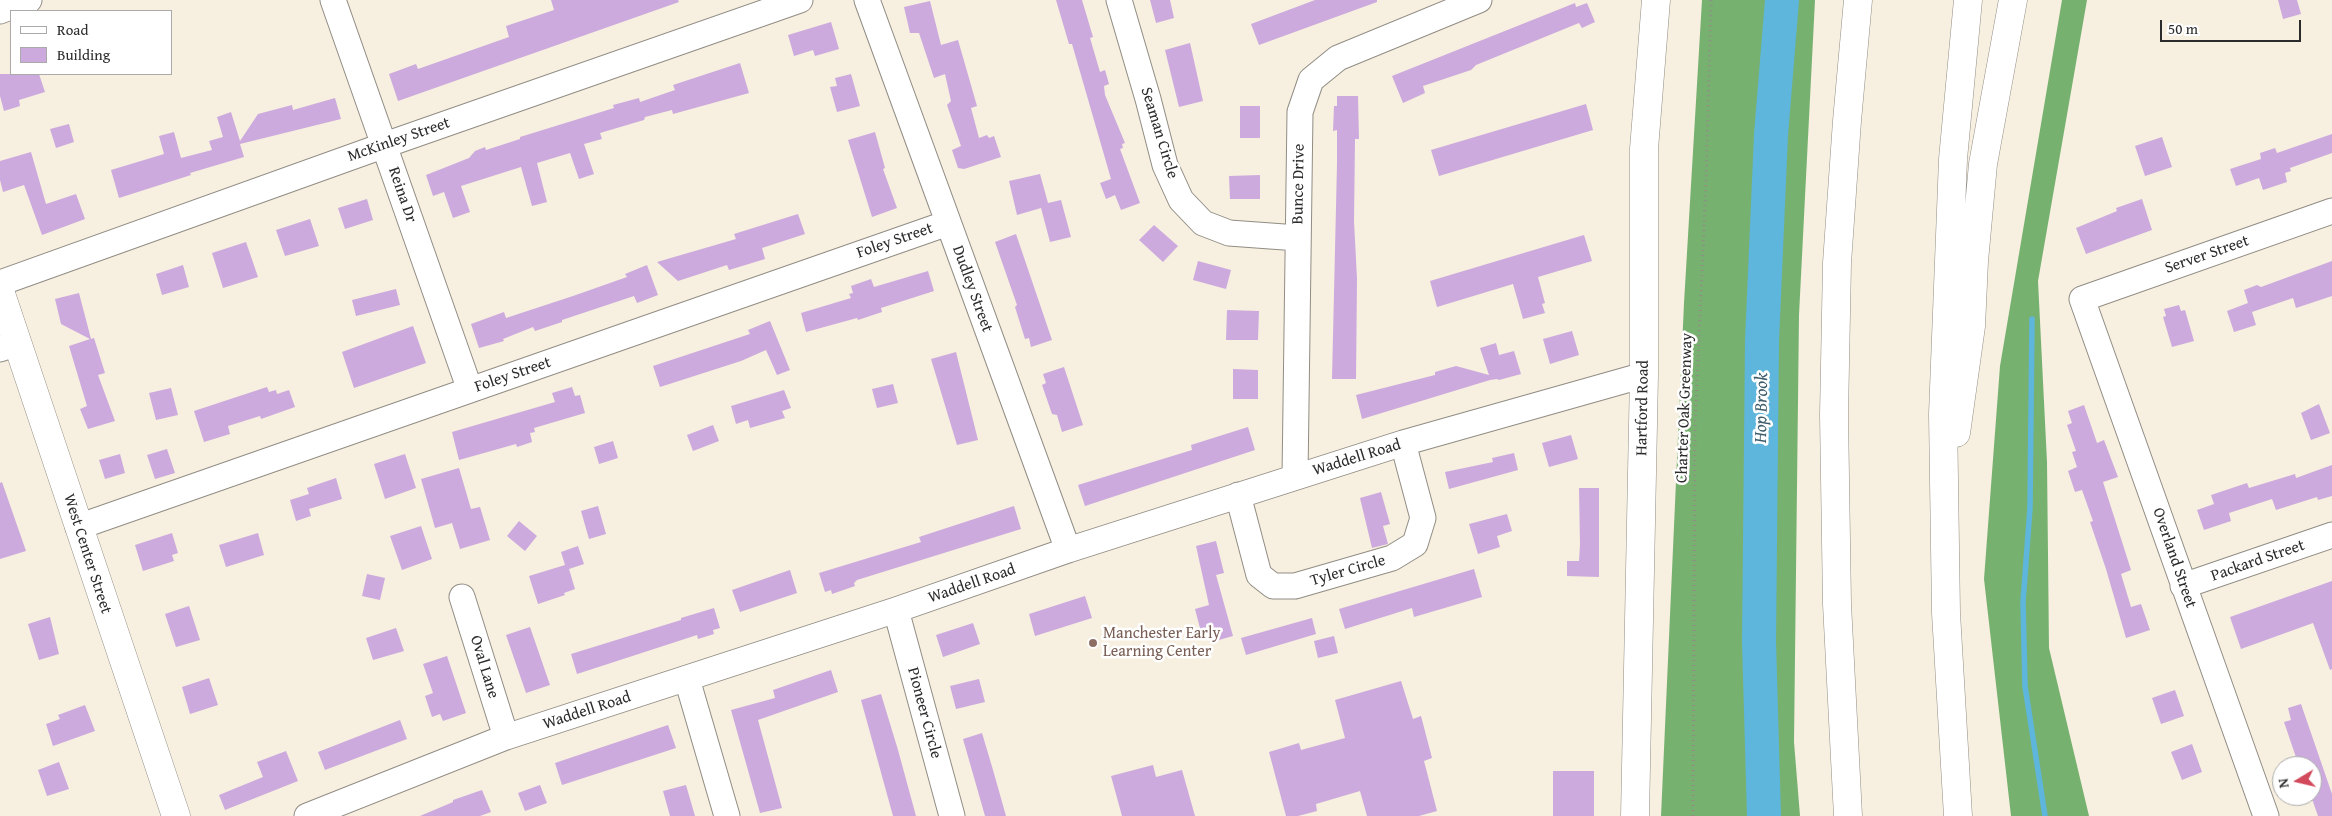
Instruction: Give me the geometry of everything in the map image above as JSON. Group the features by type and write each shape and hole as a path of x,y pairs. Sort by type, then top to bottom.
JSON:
{"main road":[{"name":"Hartford Road","path":"1635,816 1644,375 1644,150 1656,0"},
{"path":"1848,816 1837,604 1834,415 1838,254 1846,121 1858,0"},
{"path":"1958,816 1949,680 1943,495 1944,375 1948,238 1956,117 1968,0"},
{"path":"1943,495 1957,426 1967,361 1983,164 2013,0"},
{"name":"West Center Street","path":"0,291 9,346 78,527 176,816"}],"street":[{"path":"0,11 29,0"},
{"name":"Reina Dr","path":"333,0 470,390"},
{"name":"McKinley Street","path":"0,283 385,145 800,0"},
{"name":"Dudley Street","path":"867,0 1068,550"},
{"name":"Seaman Circle","path":"1119,0 1148,98 1165,165 1181,200 1203,223 1230,234 1298,238"},
{"name":"Bunce Drive","path":"1295,477 1300,112 1311,80 1338,58 1479,0"},
{"name":"Server Street","path":"2082,299 2332,211"},
{"name":"Foley Street","path":"78,527 948,223"},
{"name":"Overland Street","path":"2082,299 2266,816"},
{"name":"Waddell Road","path":"307,816 506,737 896,610 1068,550 1403,444 1644,375"},
{"name":"Tyler Circle","path":"1238,495 1259,575 1273,586 1295,586 1392,558 1416,544 1423,518 1403,444"},
{"name":"Packard Street","path":"2183,586 2332,535"},
{"name":"Oval Lane","path":"462,597 506,737"},
{"name":"Pioneer Circle","path":"896,610 952,816"},
{"path":"687,679 727,816"}],"path":[{"name":"Charter Oak Greenway","path":"1693,816 1696,668 1695,425 1706,183 1711,0"}],"green space":[{"path":"1702,0 1815,0 1799,315 1794,742 1800,816 1661,816 1684,303"},
{"path":"2062,0 2087,0 2038,281 2047,462 2049,648 2089,816 2011,816 1984,579 2000,366"}],"building":[{"path":"551,0 678,0 679,2 398,101 389,74 416,64 418,69 509,37 506,26 554,10"},
{"path":"1056,0 1082,0 1093,37 1090,38 1100,72 1105,70 1109,84 1104,86 1105,95 1125,143 1122,144 1123,148 1120,149 1140,203 1121,210 1115,195 1106,199 1100,183 1111,179 1072,44 1069,44"},
{"path":"1150,0 1170,0 1174,18 1156,23"},
{"path":"1315,0 1377,0 1377,2 1259,45 1251,24"},
{"path":"2278,0 2297,0 2301,14 2283,19"},
{"path":"930,1 941,45 958,40 977,106 971,108 979,138 987,135 989,138 994,136 1001,157 964,169 958,168 952,150 961,146 947,105 951,101 945,74 934,78 919,33 910,33 904,7"},
{"path":"1575,3 1576,7 1587,3 1595,22 1582,28 1579,23 1476,65 1471,70 1423,86 1425,93 1403,103 1392,76"},
{"path":"831,22 839,49 815,56 813,50 794,56 788,35"},
{"path":"1190,43 1203,101 1179,107 1165,50"},
{"path":"740,63 749,93 673,114 672,110 645,117 644,120 600,133 602,139 584,144 594,174 579,179 570,153 537,163 547,202 532,206 521,167 461,186 470,212 453,218 444,192 433,196 426,175 469,158 475,151 485,147 486,150 520,139 520,137 614,108 613,105 639,98 640,102 675,90 673,85"},
{"path":"0,74 39,75 45,92 19,100 20,106 4,111 0,96"},
{"path":"851,74 860,106 837,112 830,87 837,86 835,78"},
{"path":"1337,96 1358,96 1359,139 1355,139 1354,221 1357,279 1356,379 1332,379 1337,164 1337,130 1333,131 1334,106 1337,106"},
{"path":"335,98 341,119 240,144 244,157 190,173 191,175 119,198 111,170 164,154 159,136 174,132 181,158 212,150 209,141 223,137 217,117 231,112 240,141 258,114 292,105 293,110"},
{"path":"1586,104 1593,130 1439,176 1431,150"},
{"path":"1240,106 1260,106 1260,138 1240,138"},
{"path":"69,124 74,142 56,148 50,129"},
{"path":"875,132 885,168 883,169 897,208 872,217 848,140"},
{"path":"2332,134 2332,153 2290,168 2291,171 2285,173 2287,182 2263,190 2259,178 2236,186 2230,169 2261,159 2260,153 2275,148 2277,153"},
{"path":"2162,137 2172,167 2145,176 2135,146"},
{"path":"31,152 46,204 76,194 85,219 42,235 24,185 3,192 0,180 0,161"},
{"path":"1040,174 1048,203 1061,200 1071,237 1050,242 1041,208 1017,215 1009,181"},
{"path":"1260,175 1260,199 1230,199 1229,176"},
{"path":"367,199 373,220 345,229 338,208"},
{"path":"2142,199 2152,230 2086,254 2076,228 2117,211 2116,208"},
{"path":"798,214 805,234 762,248 765,259 729,270 727,265 678,281 657,262 736,239 734,234"},
{"path":"310,219 319,246 285,256 276,230"},
{"path":"1154,225 1178,246 1163,262 1139,240"},
{"path":"1016,234 1052,340 1031,347 1029,338 1025,339 1015,307 1017,305 995,242"},
{"path":"1584,235 1592,261 1538,277 1545,303 1542,304 1545,313 1523,319 1513,284 1437,307 1430,281"},
{"path":"246,242 258,277 223,288 212,253"},
{"path":"1198,261 1231,270 1226,289 1193,280"},
{"path":"2332,261 2332,296 2296,308 2293,298 2252,312 2256,325 2234,332 2227,311 2248,303 2244,290 2257,285 2261,287"},
{"path":"183,265 189,287 162,295 156,274"},
{"path":"647,265 658,295 637,303 634,296 535,331 533,327 503,339 504,341 479,348 471,324 504,312 506,318 573,296 627,277 625,274"},
{"path":"928,271 934,291 881,308 882,312 858,320 857,318 806,332 801,313 851,298 849,294 853,293 851,286 871,279 874,287"},
{"path":"396,289 400,305 356,316 352,300"},
{"path":"79,293 91,339 94,338 105,373 98,375 115,421 88,429 80,409 87,406 69,346 90,339 61,324 55,299"},
{"path":"2179,305 2181,311 2185,310 2194,341 2172,347 2163,317 2166,316 2164,309"},
{"path":"1227,310 1259,311 1258,340 1226,340"},
{"path":"770,321 790,370 777,375 766,350 741,361 660,387 653,366 750,334 748,330"},
{"path":"413,326 426,363 354,388 342,352"},
{"path":"1572,331 1579,355 1550,364 1543,339"},
{"path":"1496,343 1499,355 1514,351 1521,374 1499,380 1490,380 1362,419 1356,395 1435,375 1435,372 1456,366 1489,375 1480,348"},
{"path":"956,352 978,440 957,445 931,359"},
{"path":"1064,367 1083,425 1062,432 1057,415 1052,414 1042,385 1046,383 1043,374"},
{"path":"1233,369 1258,370 1258,399 1233,399"},
{"path":"893,384 898,403 877,408 872,389"},
{"path":"267,387 269,392 276,390 277,394 289,390 295,407 261,419 260,416 228,426 230,434 204,442 194,411"},
{"path":"572,387 575,396 580,395 585,413 534,428 535,432 530,433 532,442 517,447 516,444 459,460 452,432 555,402 552,393"},
{"path":"171,388 178,415 156,420 149,393"},
{"path":"784,390 791,408 782,411 785,418 750,428 748,420 736,424 731,406"},
{"path":"2319,404 2330,433 2311,440 2301,413"},
{"path":"2084,405 2097,443 2104,440 2118,477 2103,482 2131,570 2121,574 2131,607 2141,604 2150,630 2126,638 2090,522 2093,521 2082,490 2075,492 2068,471 2077,467 2072,452 2076,451 2067,425 2072,423 2068,411"},
{"path":"713,425 719,441 693,451 687,435"},
{"path":"1248,427 1255,450 1085,506 1078,485 1192,450 1191,445"},
{"path":"1571,435 1578,459 1549,467 1542,443"},
{"path":"613,441 618,458 599,464 594,447"},
{"path":"167,449 175,473 155,479 147,455"},
{"path":"1514,453 1518,470 1449,489 1445,472 1493,462 1492,458"},
{"path":"120,454 125,473 105,479 99,460"},
{"path":"405,454 416,488 385,499 374,464"},
{"path":"2332,465 2332,496 2318,500 2317,497 2276,510 2272,499 2229,513 2231,521 2204,530 2197,510 2214,504 2211,495 2247,483 2249,488 2295,474 2296,478"},
{"path":"459,468 471,509 480,507 490,540 460,549 452,523 435,528 421,479"},
{"path":"336,478 342,499 309,509 311,516 296,521 290,500 309,494 307,488"},
{"path":"2,482 26,551 0,559 0,483"},
{"path":"1579,488 1599,488 1599,577 1567,576 1567,561 1579,561"},
{"path":"1381,492 1390,524 1383,526 1388,544 1372,548 1360,498"},
{"path":"598,506 606,534 589,539 581,511"},
{"path":"1014,506 1021,529 857,580 854,583 855,586 832,594 831,590 825,592 819,573 921,542 919,537"},
{"path":"1507,514 1512,531 1497,536 1500,547 1478,554 1469,524"},
{"path":"519,521 537,536 525,551 507,536"},
{"path":"421,526 432,559 402,570 390,536"},
{"path":"172,533 178,553 172,555 174,561 143,571 135,545"},
{"path":"258,533 264,555 226,567 219,545"},
{"path":"1216,541 1224,573 1216,575 1233,636 1212,642 1208,630 1201,632 1195,609 1209,605 1196,546"},
{"path":"578,546 584,564 569,569 575,589 564,593 565,595 538,604 529,576 565,565 561,552"},
{"path":"1474,569 1482,597 1414,617 1412,608 1345,629 1339,609"},
{"path":"790,570 797,593 740,612 732,590"},
{"path":"367,574 385,578 380,600 362,596"},
{"path":"2332,581 2332,669 2330,670 2313,623 2241,649 2230,617"},
{"path":"1085,596 1092,618 1035,636 1029,614"},
{"path":"189,606 200,640 176,647 165,614"},
{"path":"714,608 720,628 713,630 714,634 698,639 697,635 577,674 571,654"},
{"path":"50,617 59,654 39,660 28,624"},
{"path":"1312,618 1316,634 1246,655 1241,638"},
{"path":"973,623 980,644 943,657 936,635"},
{"path":"530,627 550,685 526,693 506,635"},
{"path":"396,628 404,651 373,660 366,638"},
{"path":"1334,636 1338,653 1318,658 1314,641"},
{"path":"447,656 466,713 443,721 440,714 432,717 425,696 433,693 423,664"},
{"path":"831,670 838,692 758,720 782,808 760,813 731,710 775,698 773,690"},
{"path":"209,678 218,705 190,714 182,687"},
{"path":"979,679 985,702 956,709 950,686"},
{"path":"1401,681 1413,719 1421,716 1432,758 1424,761 1437,811 1419,816 1367,816 1360,791 1316,804 1317,811 1298,816 1286,816 1269,752 1299,743 1301,750 1345,738 1335,700"},
{"path":"2175,690 2184,716 2161,724 2152,698"},
{"path":"881,694 916,816 893,816 861,700"},
{"path":"2301,704 2319,756 2296,756 2284,722 2291,720 2288,708"},
{"path":"85,705 95,731 53,746 46,724 60,719 58,715"},
{"path":"400,720 407,739 325,770 318,752"},
{"path":"668,725 676,748 562,785 555,763"},
{"path":"982,733 1006,816 985,816 963,739"},
{"path":"2192,744 2202,772 2182,780 2171,752"},
{"path":"286,751 298,781 225,810 219,795 263,777 257,762"},
{"path":"59,762 69,789 47,796 38,770"},
{"path":"1153,765 1156,777 1182,770 1195,816 1122,816 1111,776"},
{"path":"2322,765 2332,794 2332,816 2318,816 2314,806 2322,806"},
{"path":"1553,771 1594,771 1594,816 1553,816"},
{"path":"540,785 547,803 525,811 518,793"},
{"path":"686,785 695,816 670,816 663,791"},
{"path":"482,790 491,812 480,816 420,816 453,802 453,800"}],"waterway":[{"name":"Hop Brook","path":"1764,816 1759,642 1762,341 1771,135 1782,0"},
{"path":"2032,319 2030,508 2023,602 2025,686 2045,816"}],"place":[{"name":"Manchester Early Learning Center","path":"1093,643"}]}
